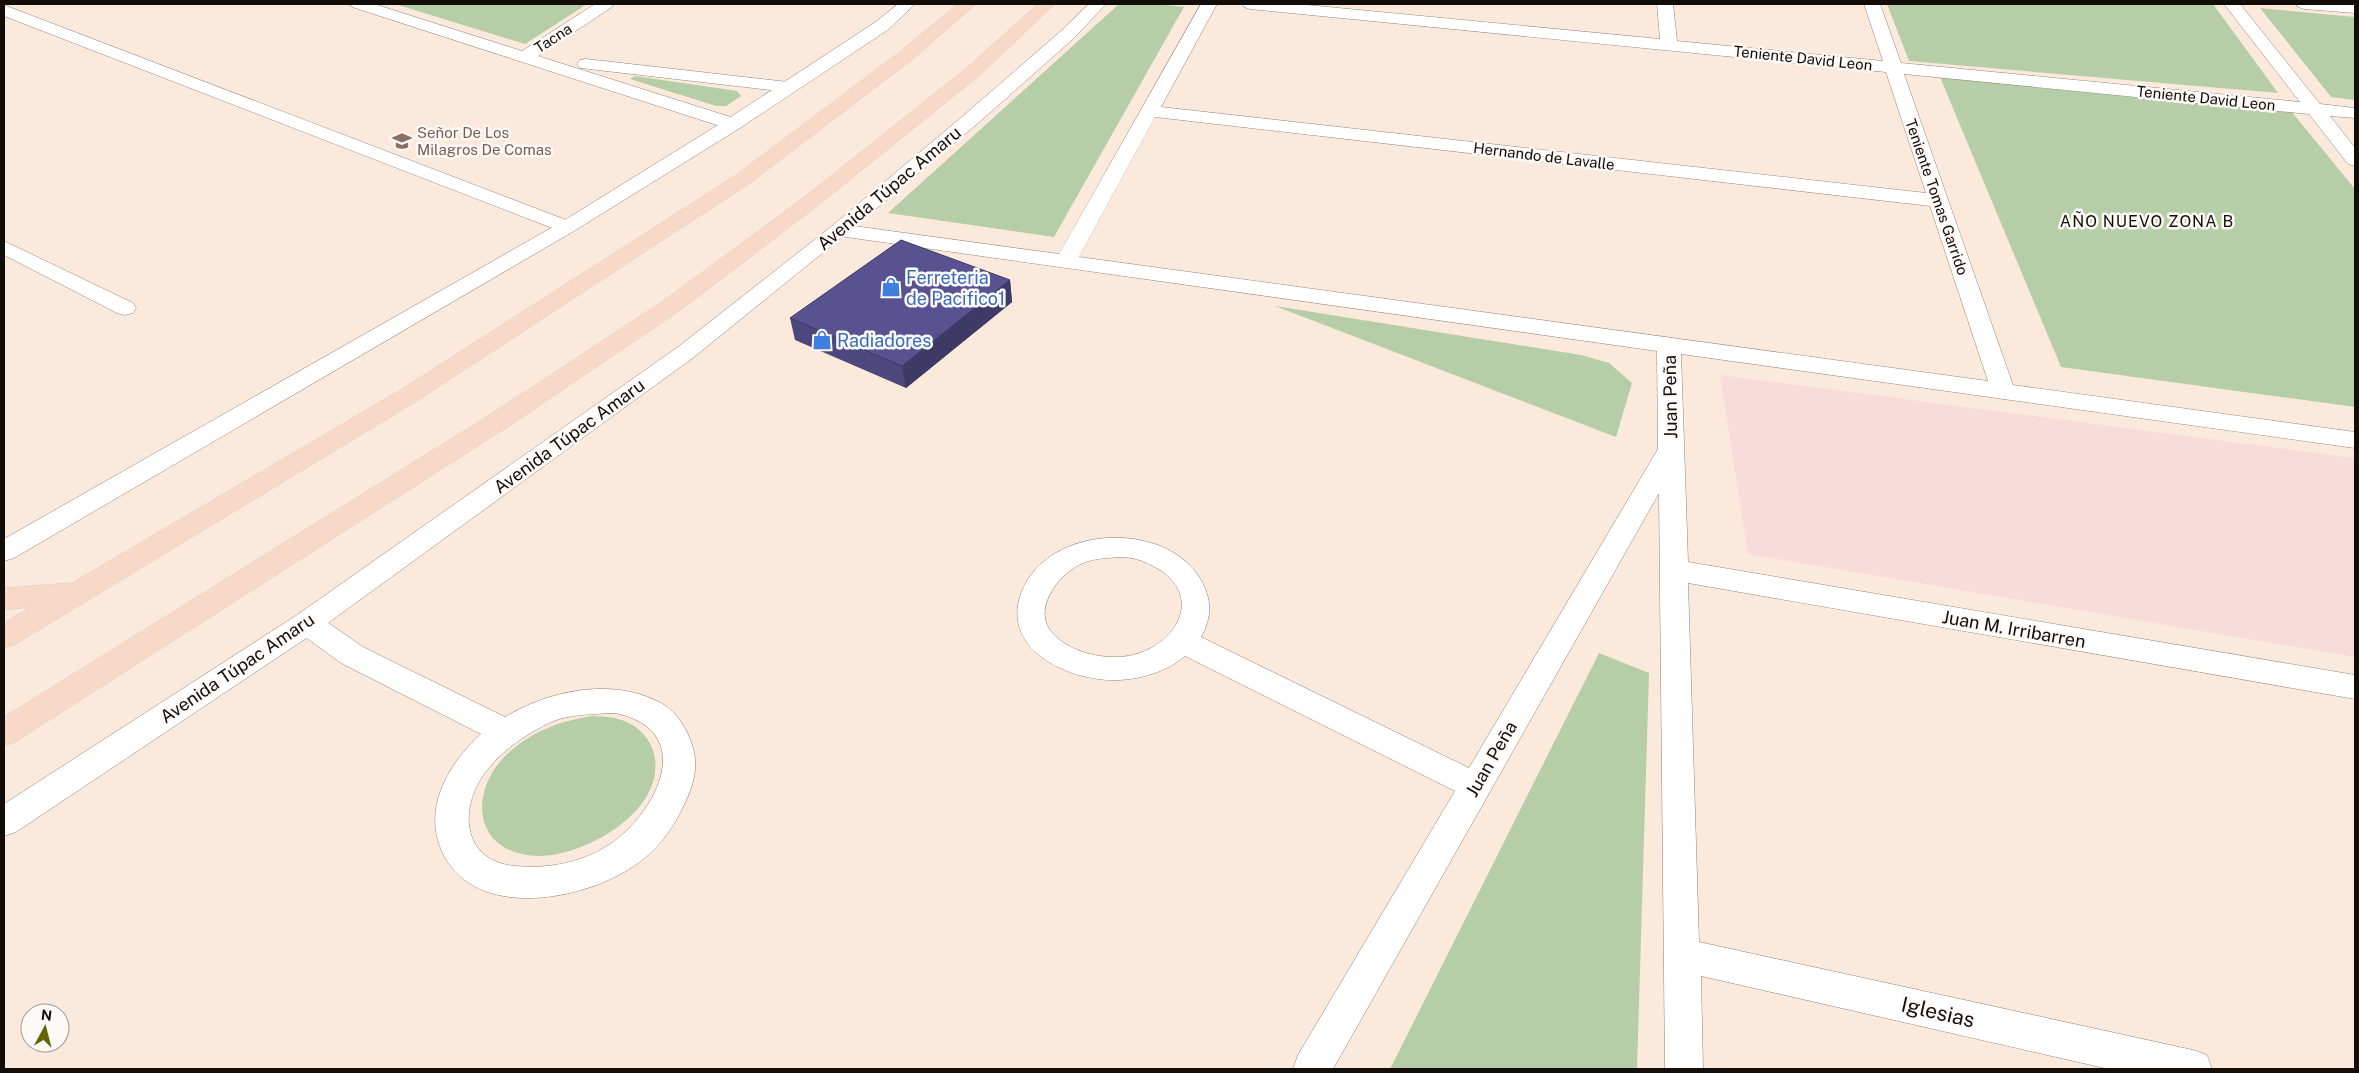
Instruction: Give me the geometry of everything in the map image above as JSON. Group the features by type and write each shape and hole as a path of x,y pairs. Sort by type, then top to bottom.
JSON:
{"highway":[{"path":"4,637 411,394 743,178 907,55 968,4"},
{"name":"Avenida Túpac Amaru","path":"4,733 500,420 674,304 814,199 975,70 1047,4"},
{"path":"4,599 78,593"}],"street":[{"path":"5,12 34,4"},
{"path":"358,4 733,124"},
{"name":"Tacna","path":"525,56 606,4"},
{"path":"4,551 567,227 733,124 883,25 907,4"},
{"name":"Avenida Túpac Amaru","path":"4,822 307,623 686,352 839,230 970,120 1067,35 1098,4"},
{"path":"1066,261 1209,4"},
{"name":"Teniente David Leon","path":"1250,4 2355,113"},
{"path":"1666,4 1669,45"},
{"name":"Teniente Tomas Garrido","path":"1872,4 2003,391"},
{"path":"2232,4 2355,160"},
{"path":"2304,4 2355,8"},
{"path":"5,12 567,227"},
{"path":"525,56 788,87"},
{"name":"Hernando de Lavalle","path":"1149,111 1939,201"},
{"path":"839,230 2355,440"},
{"path":"4,247 125,308"},
{"name":"Juan Peña","path":"1668,345 1684,1069"},
{"name":"Juan Peña","path":"1312,1069 1671,448"},
{"path":"1127,548 1152,553 1174,565 1189,582 1196,602 1193,623 1182,641 1163,655 1140,666 1113,669 1087,666 1063,658 1045,644 1034,626 1031,608 1037,587 1052,569 1073,556 1099,549 1127,548"},
{"name":"Juan M. Irribarren","path":"1674,570 2355,687"},
{"path":"307,623 352,655 506,732"},
{"path":"1182,641 1475,786"},
{"path":"615,701 646,709 669,726 680,752 679,782 664,813 639,840 608,864 570,879 533,884 498,880 472,866 456,845 450,818 458,789 476,759 506,732 542,712 578,702 615,701"},
{"name":"Iglesias","path":"1682,955 2193,1069"}],"shaded area":[{"path":"1720,375 2355,458 2355,657 1748,554"}],"green space":[{"path":"395,4 587,4 525,44"},
{"path":"1119,4 1158,4 1184,7 1054,237 888,213"},
{"path":"1887,4 2213,4 2278,93 1909,61"},
{"path":"2260,8 2355,17 2355,100 2331,97"},
{"path":"635,76 737,91 741,96 726,106 716,106 630,79"},
{"path":"1940,77 2291,111 2355,189 2355,407 2061,367"},
{"path":"1275,306 1581,355 1609,363 1632,383 1616,437"},
{"path":"1599,653 1649,673 1637,1069 1390,1069"},
{"path":"592,716 612,717 629,723 644,734 653,750 655,771 649,791 637,809 620,825 600,838 578,848 557,854 537,856 515,852 498,843 488,830 483,815 483,798 488,780 498,764 513,749 531,736 560,723"}],"building":[{"path":"901,240 1010,280 902,366 790,318"}],"place":[{"name":"Señor De Los Milagros De Comas","path":"402,141"},
{"name":"Ferreteria de Pacifico1","path":"891,287"},
{"name":"Radiadores","path":"822,340"}],"district":[{"name":"AÑO NUEVO ZONA B","path":"2147,221"}]}
